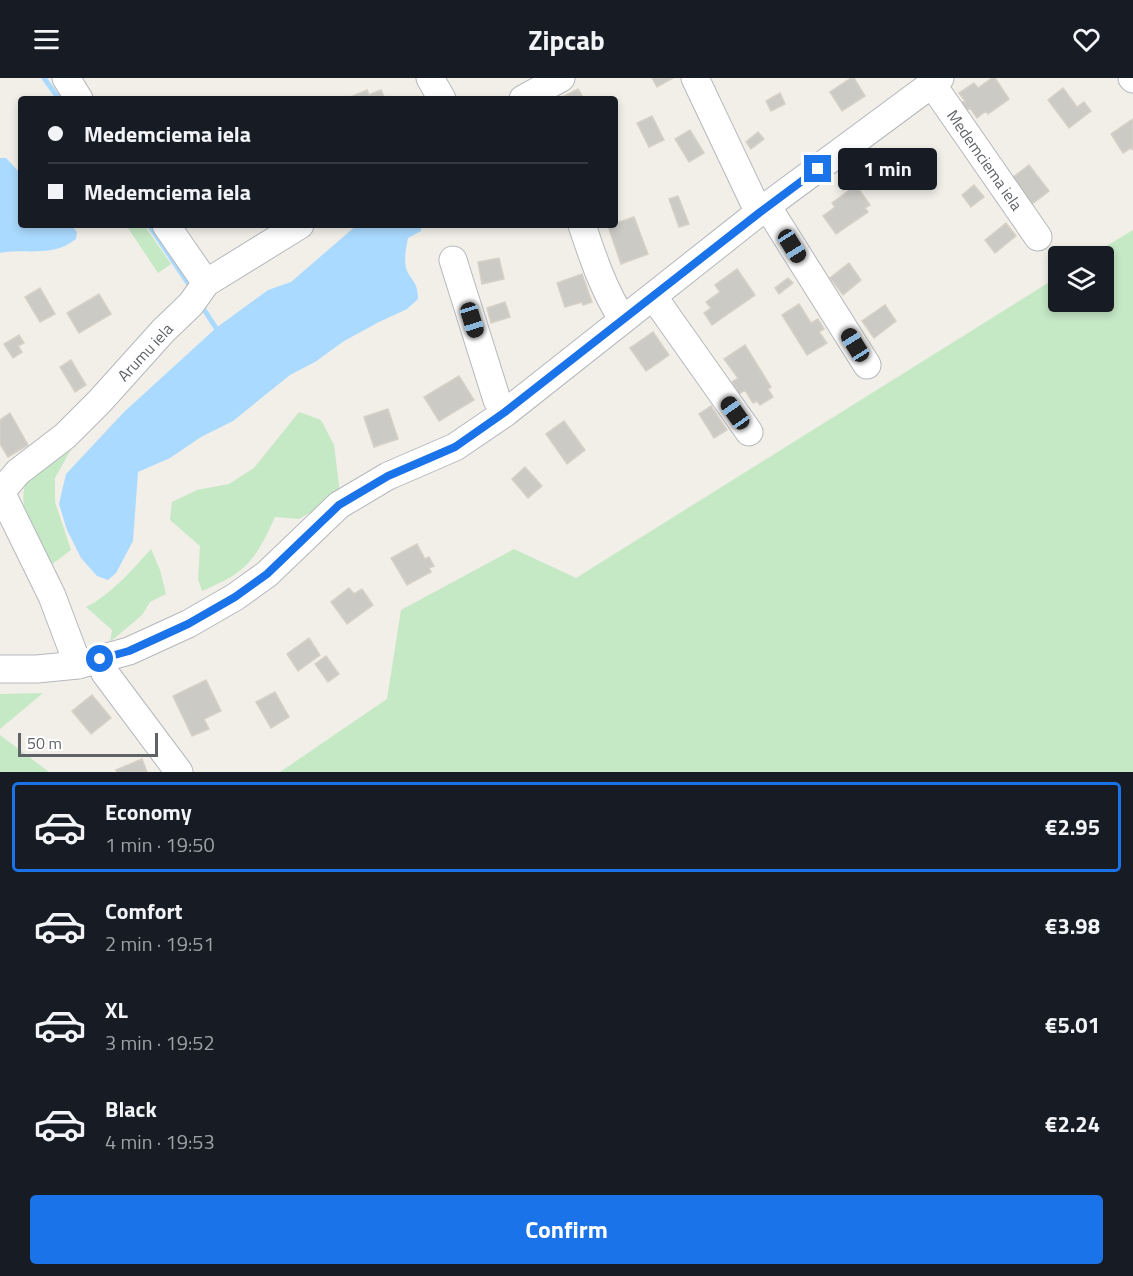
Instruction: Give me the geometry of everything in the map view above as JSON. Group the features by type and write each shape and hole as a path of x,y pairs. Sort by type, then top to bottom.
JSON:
{"street":[{"path":"66,78 77,96"},
{"path":"430,78 440,96"},
{"path":"531,96 561,78"},
{"path":"695,78 763,209 867,365"},
{"name":"Medemciema iela","path":"0,669 37,669 89,662 139,647 188,624 235,597 267,574 339,505 388,476 455,447 505,412 929,82 1038,237"},
{"path":"168,228 206,283"},
{"name":"Arumu iela","path":"1,491 18,472 65,436 100,401 163,331 191,304 206,283 295,228"},
{"path":"583,228 600,277 614,307 623,320"},
{"path":"453,260 497,400 505,412"},
{"path":"653,296 748,432"},
{"path":"1,491 52,596 89,662 105,673 179,772"}],"green space":[{"path":"128,228 146,228 171,264 158,273"},
{"path":"1133,230 1133,772 280,772 387,699 401,610 514,549 576,578 1048,283 1048,312 1114,312 1114,246 1107,246"},
{"path":"299,412 321,420 334,445 340,493 299,519 275,517 255,555 248,563 230,578 202,591 198,579 200,546 170,520 172,502 197,490 229,484 254,468"},
{"path":"74,444 55,478 55,502 71,550 47,568 32,534 24,508 23,495 32,475"},
{"path":"151,549 160,570 166,594 150,602 142,615 110,642 112,630 86,607 113,588"},
{"path":"43,693 0,729 0,694"},
{"path":"0,735 49,772 0,772"}],"water":[{"path":"0,158 6,158 18,171 18,228 74,228 77,232 76,239 58,248 0,253"},
{"path":"354,228 421,228 421,231 408,238 405,257 406,268 415,284 418,299 407,309 344,341 315,362 290,375 233,421 201,437 170,458 138,472 133,541 116,573 108,580 97,576 81,558 67,530 59,504 66,474 124,412 216,328 268,290 291,282"}],"building":[{"path":"652,78 673,78 657,87"},
{"path":"854,78 865,96 842,111 830,92"},
{"path":"995,78 1009,99 988,114 986,111 977,118 970,108 966,111 961,103 965,101 959,93 974,83 978,88"},
{"path":"1063,88 1077,107 1084,102 1091,111 1069,128 1048,100"},
{"path":"578,89 582,96 565,96"},
{"path":"367,90 369,95 381,90 384,96 353,96"},
{"path":"780,93 785,104 771,111 766,101"},
{"path":"652,116 664,140 649,147 637,123"},
{"path":"1133,119 1133,150 1131,148 1123,153 1111,134"},
{"path":"690,130 704,153 689,162 675,139"},
{"path":"758,132 764,139 751,149 746,142"},
{"path":"1029,165 1049,191 1032,204 1012,178"},
{"path":"856,185 870,205 865,208 868,212 836,234 823,216 835,207 832,203"},
{"path":"974,185 984,197 971,207 962,195"},
{"path":"678,196 689,224 679,227 669,199"},
{"path":"634,217 648,254 621,264 609,228 618,228 618,223"},
{"path":"1006,223 1016,236 995,253 985,240"},
{"path":"499,258 504,279 482,284 478,262"},
{"path":"849,263 861,280 843,295 830,278"},
{"path":"737,269 755,295 712,325 704,313 711,308 706,302 720,292 715,285"},
{"path":"582,274 592,302 583,305 582,302 565,307 557,283"},
{"path":"788,278 793,283 779,294 775,288"},
{"path":"40,288 55,314 40,322 25,297"},
{"path":"99,294 111,314 79,333 67,313"},
{"path":"505,302 510,317 491,323 487,308"},
{"path":"799,304 811,323 818,319 824,329 819,332 827,343 807,355 782,315"},
{"path":"885,305 896,321 874,338 862,321"},
{"path":"653,332 669,355 646,371 630,348"},
{"path":"19,335 24,343 18,346 22,352 13,358 4,344"},
{"path":"745,345 771,387 768,389 773,397 760,405 757,401 753,403 745,390 739,394 732,382 738,378 724,359"},
{"path":"71,360 86,385 75,392 60,367"},
{"path":"459,376 474,400 439,421 424,397"},
{"path":"711,406 727,430 714,438 699,414"},
{"path":"388,409 398,439 374,447 364,417"},
{"path":"10,413 28,445 8,457 0,444 0,420"},
{"path":"564,421 585,450 567,464 546,434"},
{"path":"525,467 542,486 528,498 512,479"},
{"path":"417,544 425,559 429,557 434,566 429,568 431,572 407,585 391,558"},
{"path":"349,588 354,594 362,589 373,605 347,624 331,602"},
{"path":"309,638 320,655 298,671 287,654"},
{"path":"326,656 339,674 328,682 315,664"},
{"path":"206,680 221,711 204,719 209,729 192,736 173,696"},
{"path":"275,692 289,717 271,728 256,702"},
{"path":"92,695 111,718 91,734 72,711"},
{"path":"142,759 147,772 117,772 116,770"}],"waterway":[{"path":"44,78 57,96"},
{"path":"151,228 188,283"},
{"path":"203,308 216,328"}],"route":[{"path":"100,659 129,651 188,624 235,597 267,574 339,505 388,476 455,447 505,412 818,169"}]}
